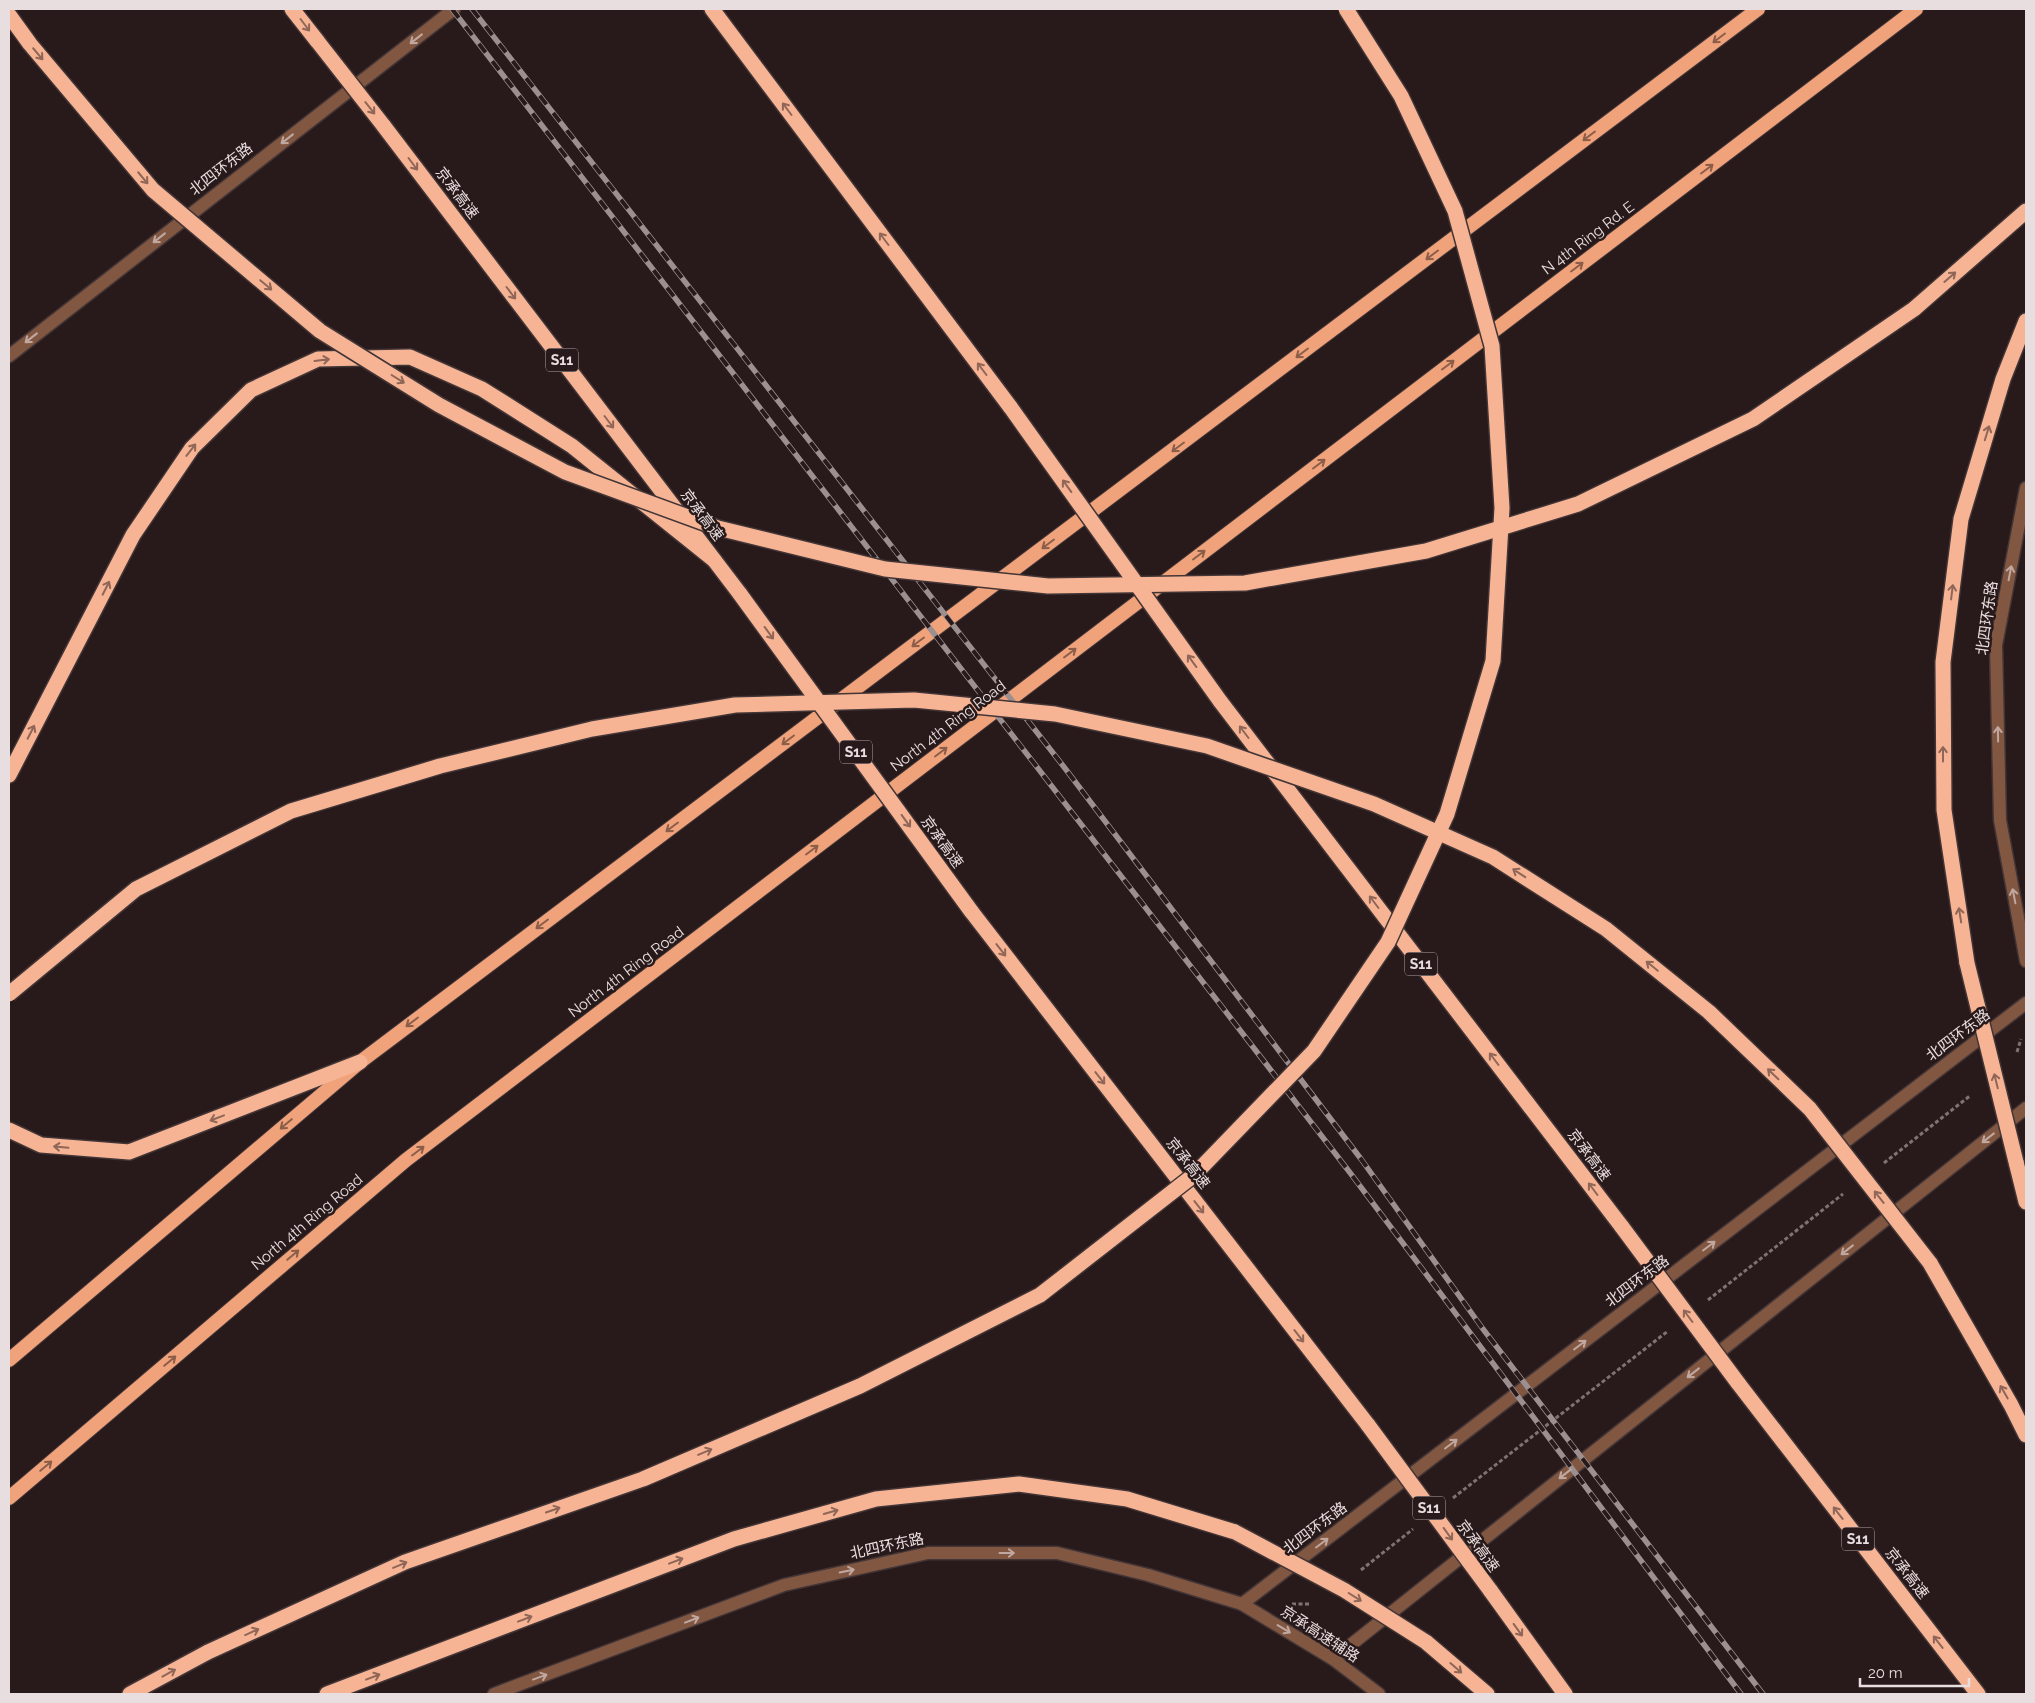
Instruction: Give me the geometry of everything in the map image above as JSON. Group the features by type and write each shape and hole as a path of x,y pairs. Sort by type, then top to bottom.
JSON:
{"highway":[{"name":"京承高速","path":"292,9 383,125 740,594 971,911 1368,1425 1565,1694"},
{"name":"京承高速","path":"712,9 1011,408 1220,700 1738,1383 1978,1694"},
{"path":"130,1694 208,1652 405,1562 644,1479 833,1398 1040,1295 1194,1175 1314,1051 1388,942 1447,814 1493,661 1502,508 1492,346 1455,211 1401,96 1346,9"},
{"path":"9,1360 360,1062 1758,9"},
{"name":"North 4th Ring Road","path":"9,1498 406,1160 1916,9"},
{"path":"9,16 30,44 153,190 320,331 439,405 565,472 718,528 885,569 1048,586 1245,583 1426,551 1578,504 1744,423 1914,309 2026,211"},
{"path":"2026,322 2003,379 1961,519 1943,662 1944,810 1967,963 2026,1202"},
{"path":"9,775 133,536 192,448 252,390 318,359 410,357 482,389 572,446 714,560"},
{"path":"9,994 136,889 291,811 440,766 592,729 735,705 914,700 1055,714 1207,746 1374,804 1493,857 1606,928 1709,1012 1810,1109 1930,1263 2012,1405 2026,1435"},
{"path":"9,1130 41,1145 129,1152 360,1062"},
{"path":"327,1694 734,1539 876,1499 1019,1484 1128,1499 1236,1532 1344,1590 1426,1642 1487,1694"}],"street":[{"name":"北四环东路","path":"9,356 454,9"},
{"name":"北四环东路","path":"2026,488 1996,645 2000,820 2026,961"},
{"name":"北四环东路","path":"494,1694 784,1585 928,1553 1057,1553 1148,1575 1242,1604 2026,1004"},
{"path":"1333,1659 2026,1108"},
{"name":"京承高速辅路","path":"1242,1604 1333,1659 1379,1694"}],"path":[{"path":"2017,1053 2022,1038"},
{"path":"1881,1165 1975,1092"},
{"path":"1701,1305 1850,1189"},
{"path":"1450,1500 1670,1330"},
{"path":"1356,1574 1419,1525"},
{"path":"1289,1604 1317,1604"}],"railway":[{"path":"452,9 1351,1174 1741,1694"},
{"path":"472,9 1064,767 1361,1159 1483,1329 1763,1694"}]}
